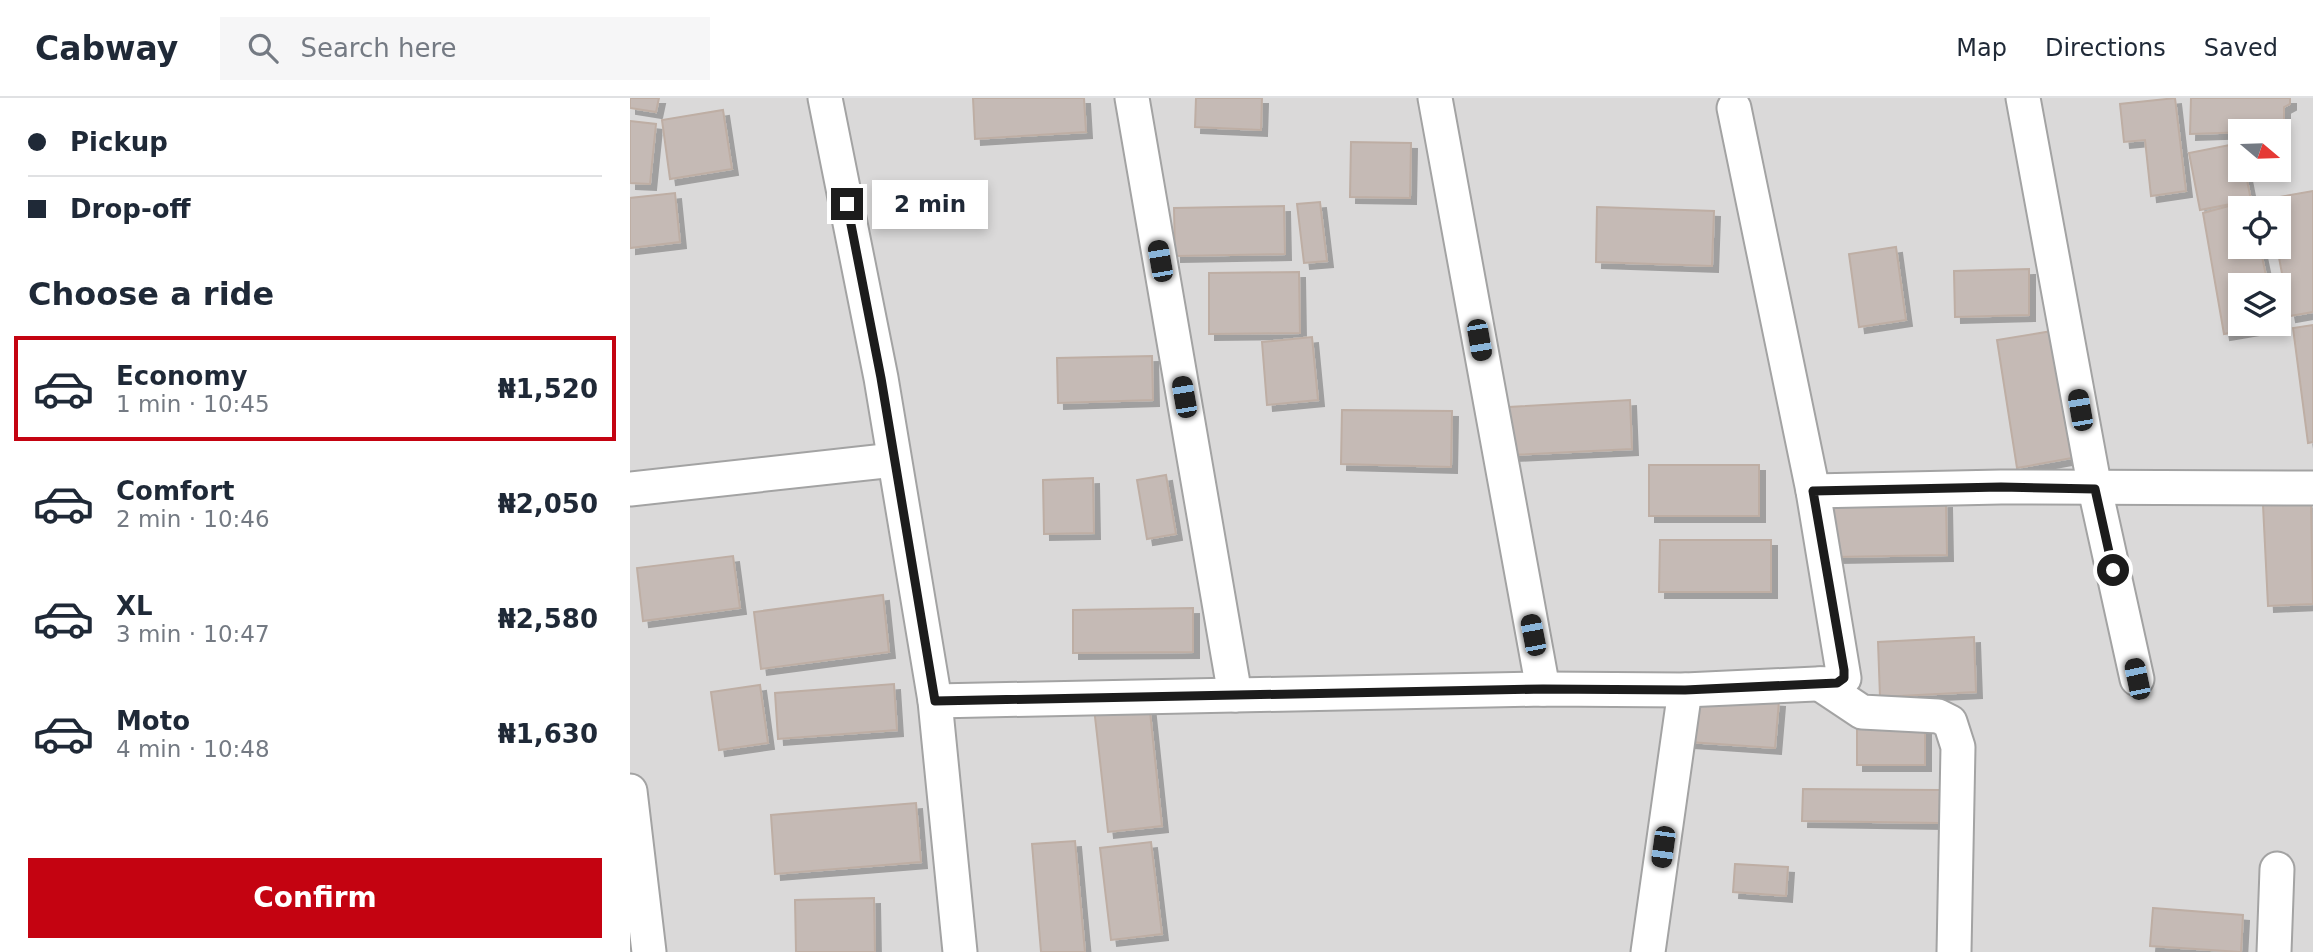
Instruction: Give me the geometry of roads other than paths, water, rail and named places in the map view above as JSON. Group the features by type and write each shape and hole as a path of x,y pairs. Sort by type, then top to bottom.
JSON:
{"street":[{"path":"825,98 874,338 935,701 960,952"},
{"path":"1132,98 1236,695"},
{"path":"1435,98 1543,689"},
{"path":"2023,98 2095,489 2137,679"},
{"path":"935,701 1543,689 1685,690 1837,683 1844,678 1813,491 1734,108"},
{"path":"630,489 894,460"},
{"path":"1813,491 2001,487 2313,488"},
{"path":"1820,684 1862,712 1938,716 1950,722 1958,747 1954,952"},
{"path":"1648,952 1685,690"},
{"path":"630,791 649,952"},
{"path":"2274,952 2277,869"}]}
